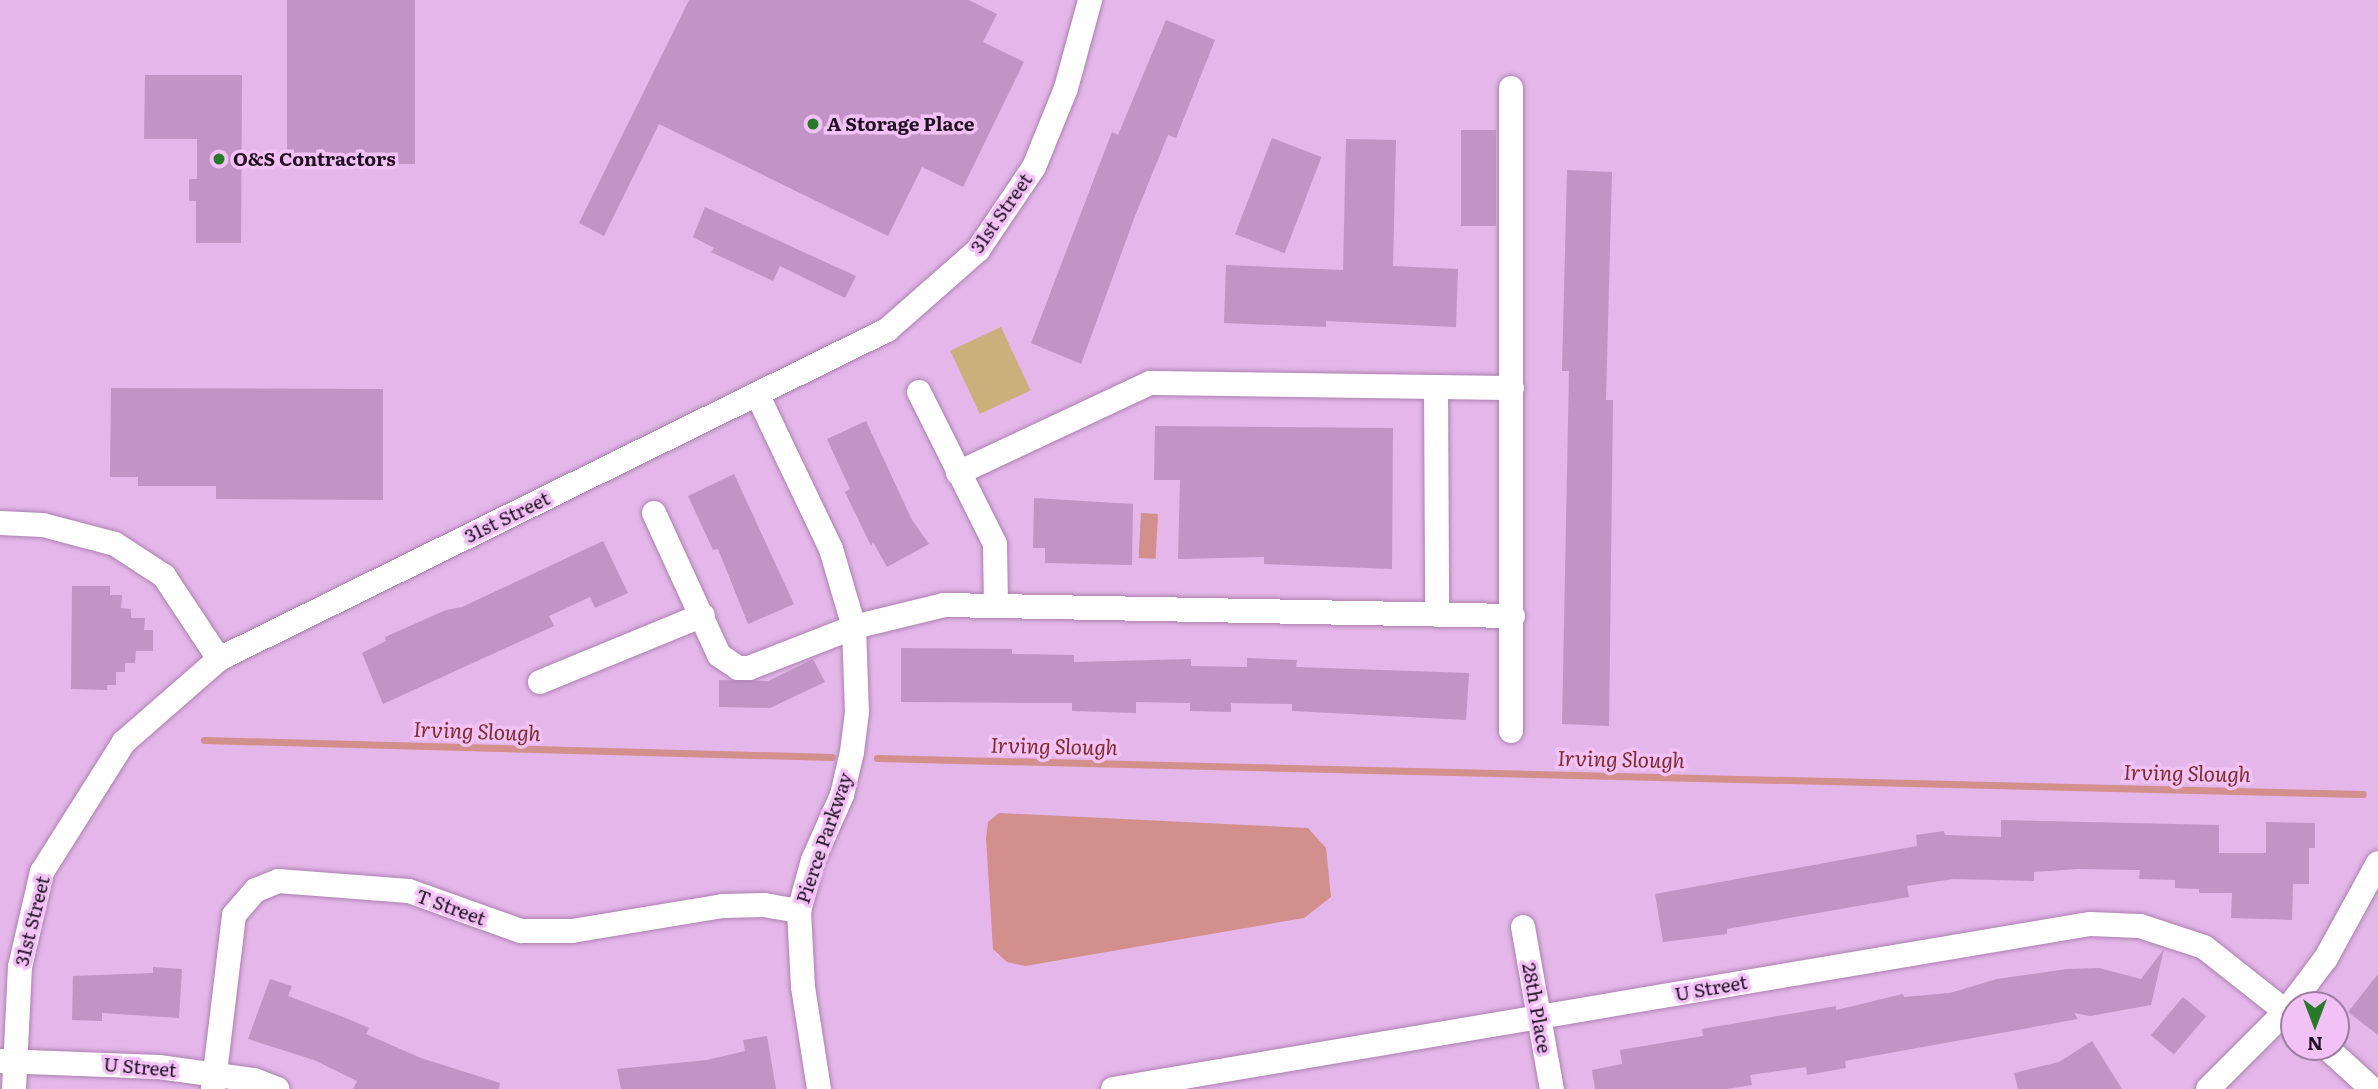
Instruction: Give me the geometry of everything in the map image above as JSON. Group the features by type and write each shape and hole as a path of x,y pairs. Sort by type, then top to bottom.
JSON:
{"street":[{"name":"31st Street","path":"14,1089 7,1061 20,967 42,872 124,742 219,659 758,396 887,330 978,250 1034,167 1066,88 1090,0"},
{"path":"1511,88 1511,731"},
{"path":"958,473 1150,383 1512,388"},
{"path":"1436,387 1437,615"},
{"path":"919,392 995,544 996,606"},
{"name":"Pierce Parkway","path":"758,396 831,549 854,627 857,712 852,752 842,795 813,860 799,911 803,987 819,1089"},
{"path":"654,513 703,615 719,655 738,668 750,668 854,627 944,605 1513,616"},
{"path":"0,523 43,525 115,544 164,576 219,659"},
{"path":"541,682 703,615"},
{"path":"2305,991 2378,863"},
{"name":"T Street","path":"213,1082 234,915 256,890 278,881 409,891 521,931 572,931 723,906 799,911"},
{"name":"U Street","path":"1113,1089 2090,924 2140,926 2204,947 2280,1007"},
{"name":"28th Place","path":"1523,927 1552,1089"},
{"path":"2208,1089 2280,1024"},
{"name":"U Street","path":"7,1061 129,1064 213,1082 254,1080 277,1089"},
{"path":"2341,1061 2372,1089"}],"shaded area":[{"path":"1001,327 1031,390 980,414 950,351"},
{"path":"1141,513 1158,514 1156,559 1139,558"},
{"path":"999,813 1308,828 1326,848 1331,897 1304,918 1025,966 1007,962 993,949 986,838 988,822"}],"building":[{"path":"287,0 415,0 415,164 287,164"},
{"path":"689,0 969,0 997,14 983,42 1024,62 963,187 922,167 888,236 659,124 604,236 579,223"},
{"path":"1166,20 1215,40 1176,138 1168,135 1081,364 1031,343 1112,132 1118,135"},
{"name":"O&S Contractors","path":"145,75 242,75 241,243 196,243 196,201 189,201 189,179 197,179 197,139 144,139"},
{"path":"1461,130 1496,130 1496,226 1461,226"},
{"path":"1272,138 1321,157 1285,253 1235,234"},
{"path":"1346,139 1396,140 1393,266 1458,269 1456,327 1326,321 1326,327 1224,323 1226,265 1343,270"},
{"path":"1567,170 1612,172 1606,400 1613,400 1609,726 1562,724 1569,371 1562,371"},
{"path":"705,207 856,276 845,298 780,266 773,281 711,252 714,248 693,237"},
{"path":"111,388 383,389 383,500 216,499 216,486 138,486 138,477 110,477"},
{"path":"866,421 912,520 929,544 887,567 873,542 871,546 845,492 850,489 827,439"},
{"path":"1155,426 1393,428 1392,569 1264,564 1264,557 1178,559 1180,480 1154,480"},
{"path":"734,474 794,604 748,624 718,549 713,550 688,496"},
{"path":"1034,498 1133,504 1132,565 1045,563 1045,548 1033,548"},
{"path":"603,541 628,593 595,608 590,597 549,616 554,626 383,704 362,653 386,641 385,637 446,610 462,607"},
{"path":"72,586 110,586 110,595 122,595 121,608 131,609 131,618 145,618 144,630 153,630 153,651 136,651 135,663 125,663 125,672 116,672 116,685 107,685 107,690 71,689"},
{"path":"901,648 1012,649 1012,654 1074,655 1074,662 1191,659 1191,666 1247,667 1247,658 1297,660 1296,667 1469,673 1466,720 1292,711 1292,704 1231,703 1231,712 1190,711 1190,703 1136,702 1136,713 1072,711 1072,703 901,702"},
{"path":"813,659 825,682 770,708 719,707 719,680 768,681"},
{"path":"2001,820 2219,825 2219,853 2266,853 2266,822 2315,823 2315,848 2309,848 2309,884 2293,884 2292,920 2231,918 2232,893 2199,893 2199,889 2175,888 2175,880 2139,879 2140,870 2078,869 2034,872 2034,881 1953,879 1907,886 1909,897 1727,929 1727,934 1663,942 1655,894 1917,846 1916,835 1944,831 1945,835 2001,837"},
{"path":"2164,949 2151,1005 2090,1016 2074,1013 2078,1019 1845,1061 1846,1068 1807,1075 1806,1067 1750,1075 1752,1085 1727,1089 1595,1089 1592,1070 1622,1064 1620,1050 1703,1036 1702,1029 1836,1006 1836,1010 1903,994 1904,997 1950,993 1997,979 2067,969 2099,968 2141,979"},
{"path":"153,967 182,969 179,1018 102,1013 102,1021 72,1020 73,976 153,973"},
{"path":"2378,974 2378,1035 2350,1014 2350,1009"},
{"path":"270,979 292,986 288,996 369,1028 366,1034 421,1058 500,1083 499,1089 353,1089 357,1081 314,1060 248,1039"},
{"path":"2183,997 2206,1016 2174,1055 2151,1035"},
{"path":"767,1036 776,1089 621,1089 617,1069 707,1060 745,1051 743,1040"},
{"path":"2092,1041 2122,1089 2018,1089 2014,1073 2059,1062"}],"waterway":[{"name":"Irving Slough","path":"204,740 832,757"},
{"name":"Irving Slough","path":"877,758 2363,794"}],"place":[{"name":"A Storage Place","path":"813,124"},
{"name":"O&S Contractors","path":"219,159"}]}
